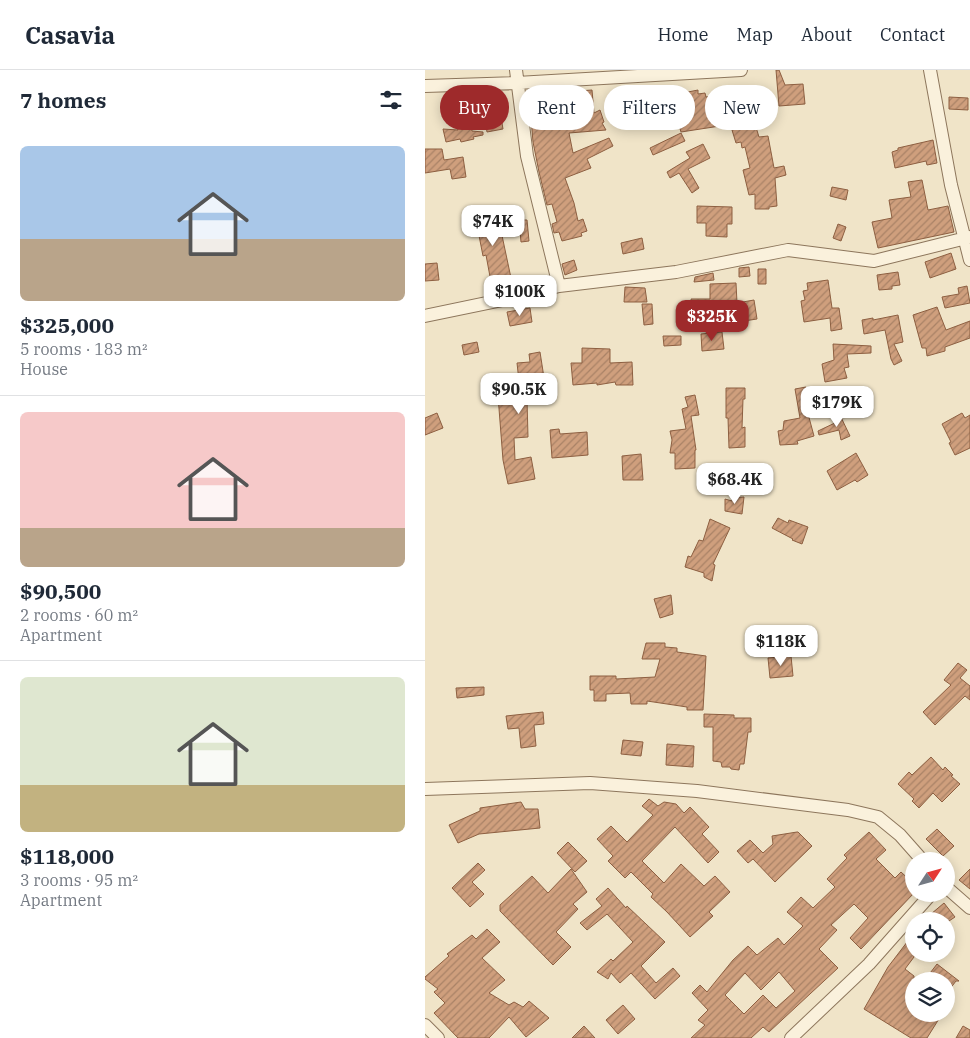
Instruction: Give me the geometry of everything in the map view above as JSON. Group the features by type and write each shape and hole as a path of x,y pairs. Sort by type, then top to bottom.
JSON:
{"street":[{"path":"516,70 527,156 559,286"},
{"path":"425,86 517,83 741,70"},
{"path":"930,70 951,185 967,238 970,260"},
{"path":"425,316 559,286 676,272 788,250 874,261 967,238"},
{"path":"425,789 590,783 697,791 848,810 878,817 900,835 915,852"},
{"path":"955,895 970,908"},
{"path":"791,1038 869,964 924,902"},
{"path":"425,1025 438,1038"}],"building":[{"path":"776,70 779,70 785,85 803,84 805,104 779,106"},
{"path":"698,90 698,94 705,93 705,128 695,130 695,91"},
{"path":"949,97 968,98 968,110 949,109"},
{"path":"600,110 604,122 602,123 604,130 606,130 569,133 573,153 609,138 613,146 587,159 591,168 565,178 578,221 583,219 587,231 581,233 582,236 562,241 559,232 554,233 552,224 557,222 552,204 547,205 532,130 594,130 594,113"},
{"path":"443,130 483,132 483,135 473,137 474,139 461,142 460,139 446,142"},
{"path":"732,130 757,130 759,137 768,136 774,168 784,166 786,175 775,178 777,206 769,207 769,209 755,209 755,194 749,195 743,170 750,168 745,147 742,148 741,142 736,143"},
{"path":"681,133 685,141 653,155 650,148"},
{"path":"933,140 937,163 927,165 926,161 895,168 892,152 898,150 898,148"},
{"path":"703,144 710,158 688,169 699,188 692,193 679,173 670,178 667,172 690,158 686,152"},
{"path":"425,149 442,149 444,160 463,157 466,177 452,179 450,169 425,173"},
{"path":"922,180 928,210 948,206 954,232 878,248 872,222 892,218 889,200 911,197 908,182"},
{"path":"832,187 848,190 846,200 830,196"},
{"path":"697,206 732,207 732,224 727,224 727,237 706,236 706,223 697,223"},
{"path":"486,208 489,228 500,226 511,278 491,282 486,255 483,256 474,210"},
{"path":"519,220 527,220 529,241 521,242"},
{"path":"838,224 846,227 841,241 833,238"},
{"path":"642,238 644,249 623,254 621,243"},
{"path":"951,253 956,269 930,278 925,262"},
{"path":"574,260 577,270 565,275 562,264"},
{"path":"437,263 439,280 425,281 425,264"},
{"path":"749,267 750,276 739,277 739,268"},
{"path":"758,269 766,269 766,284 758,284"},
{"path":"898,272 900,285 892,286 892,289 879,290 877,275"},
{"path":"713,273 714,280 694,282 695,277"},
{"path":"828,280 832,308 839,308 842,329 831,331 830,318 804,322 801,301 805,300 803,291 808,290 807,283"},
{"path":"736,283 737,303 754,300 757,319 737,322 738,325 726,327 724,311 693,310 691,299 710,299 710,284"},
{"path":"967,286 970,303 945,308 942,297 959,294 958,288"},
{"path":"625,287 645,288 647,302 624,302"},
{"path":"642,304 652,304 653,324 644,325"},
{"path":"937,307 946,330 970,321 970,338 945,347 945,351 927,356 926,348 922,348 913,315"},
{"path":"530,308 532,322 510,326 507,312"},
{"path":"898,315 903,342 894,344 902,361 894,365 885,330 864,334 862,320 873,318 873,320"},
{"path":"722,332 724,349 702,351 701,334"},
{"path":"663,336 681,336 681,345 664,346"},
{"path":"477,342 479,352 464,355 462,345"},
{"path":"833,344 871,346 871,353 847,354 849,367 844,368 847,378 825,382 822,364 834,360"},
{"path":"582,348 610,349 610,363 632,362 633,385 616,385 615,382 597,385 597,383 573,385 571,363 582,363"},
{"path":"540,352 547,397 527,400 528,437 514,438 515,460 531,457 535,479 508,484 503,460 497,383 519,381 517,363 530,362 529,354"},
{"path":"806,387 810,410 807,410 814,436 797,441 798,444 780,445 778,431 783,430 784,421 800,418 795,389"},
{"path":"726,388 745,388 742,428 745,427 745,447 729,448"},
{"path":"695,395 699,415 691,416 696,450 695,468 675,469 675,453 670,453 672,440 670,431 686,429 682,409 688,407 685,397"},
{"path":"838,411 850,436 841,440 839,430 819,435 818,431 837,422 835,412"},
{"path":"437,413 443,428 425,435 425,418"},
{"path":"962,413 965,418 970,415 970,448 955,455 942,424"},
{"path":"559,429 560,434 587,432 588,455 552,458 550,430"},
{"path":"856,453 868,475 857,482 855,480 837,490 827,471"},
{"path":"641,454 643,480 623,480 622,456"},
{"path":"744,497 742,514 725,511 725,499 732,501 732,498"},
{"path":"778,518 788,523 789,520 808,527 802,544 772,528"},
{"path":"710,519 730,528 713,564 715,565 712,581 704,577 704,573 685,567 688,556 691,557 699,540 703,541"},
{"path":"671,595 673,614 660,618 654,599"},
{"path":"646,643 665,643 665,647 677,648 677,652 706,656 703,710 687,710 687,707 647,701 647,704 631,704 630,693 606,694 606,701 594,701 594,690 590,690 590,676 616,676 616,679 655,677 660,659 642,659"},
{"path":"791,656 793,676 770,678 768,658"},
{"path":"958,663 967,670 960,678 970,686 970,700 965,696 935,725 923,712 951,685 944,680"},
{"path":"484,687 484,695 457,698 456,688"},
{"path":"543,712 544,724 534,725 536,746 521,748 519,728 508,729 506,716"},
{"path":"704,714 734,715 734,718 751,718 751,732 748,732 744,764 740,764 739,770 722,767 721,762 713,761 713,727 704,727"},
{"path":"623,740 643,742 641,756 621,754"},
{"path":"667,744 694,746 693,767 666,765"},
{"path":"931,757 943,770 945,767 960,784 942,802 933,793 919,808 912,801 914,799 898,784 909,772 912,775"},
{"path":"649,799 658,806 664,802 676,804 684,813 690,807 709,827 702,834 719,852 708,863 675,827 642,861 664,883 681,864 704,886 715,876 730,892 709,912 713,916 690,937 651,897 653,894 631,872 625,878 608,861 613,856 597,839 611,826 627,842 653,815 642,806"},
{"path":"521,802 525,809 538,809 540,828 479,834 458,843 449,825 480,811 480,808"},
{"path":"937,829 954,846 947,852 939,852 926,839"},
{"path":"798,832 812,846 775,882 753,859 748,863 737,851 750,840 763,853 773,844 772,836"},
{"path":"869,832 886,850 876,859 895,878 901,872 905,876 905,902 861,949 850,938 868,918 854,904 831,925 837,930 819,949 838,968 769,1032 763,1027 751,1038 691,1038 705,1025 698,1020 708,1010 692,993 700,985 707,992 733,960 748,946 757,955 778,938 784,945 803,926 787,912 801,897 813,908 835,887 827,879 847,858 844,855","holes":["779,972 795,991 776,1008 763,995 744,1014 725,995 745,973 761,990"]},
{"path":"568,842 587,861 575,872 557,853"},
{"path":"478,863 485,870 472,882 484,894 470,907 452,888"},
{"path":"571,869 587,892 573,904 578,909 556,932 571,947 553,965 500,911 500,905 532,876 548,893"},
{"path":"970,869 970,889 959,880"},
{"path":"608,888 626,908 627,906 665,942 641,966 656,983 673,968 680,976 655,999 631,973 620,983 611,973 608,979 597,972 611,959 613,961 633,942 607,914 587,930 580,923 602,906 596,899"},
{"path":"944,903 951,912 933,912"},
{"path":"487,929 500,942 482,958 505,980 489,993 509,1005 514,1002 523,1007 529,1001 549,1018 526,1037 509,1017 489,1038 458,1038 434,1013 445,1003 434,992 438,989 425,977 449,956 447,954 472,935 476,939"},
{"path":"905,945 905,962 910,962 905,969 909,972 905,972 905,1022 937,1022 927,1038 911,1038 864,1009 888,967"},
{"path":"937,964 947,972 931,972"},
{"path":"623,1005 635,1019 618,1034 606,1020"},
{"path":"584,1026 595,1038 572,1038"},
{"path":"963,1026 970,1030 970,1038 956,1038"}]}
